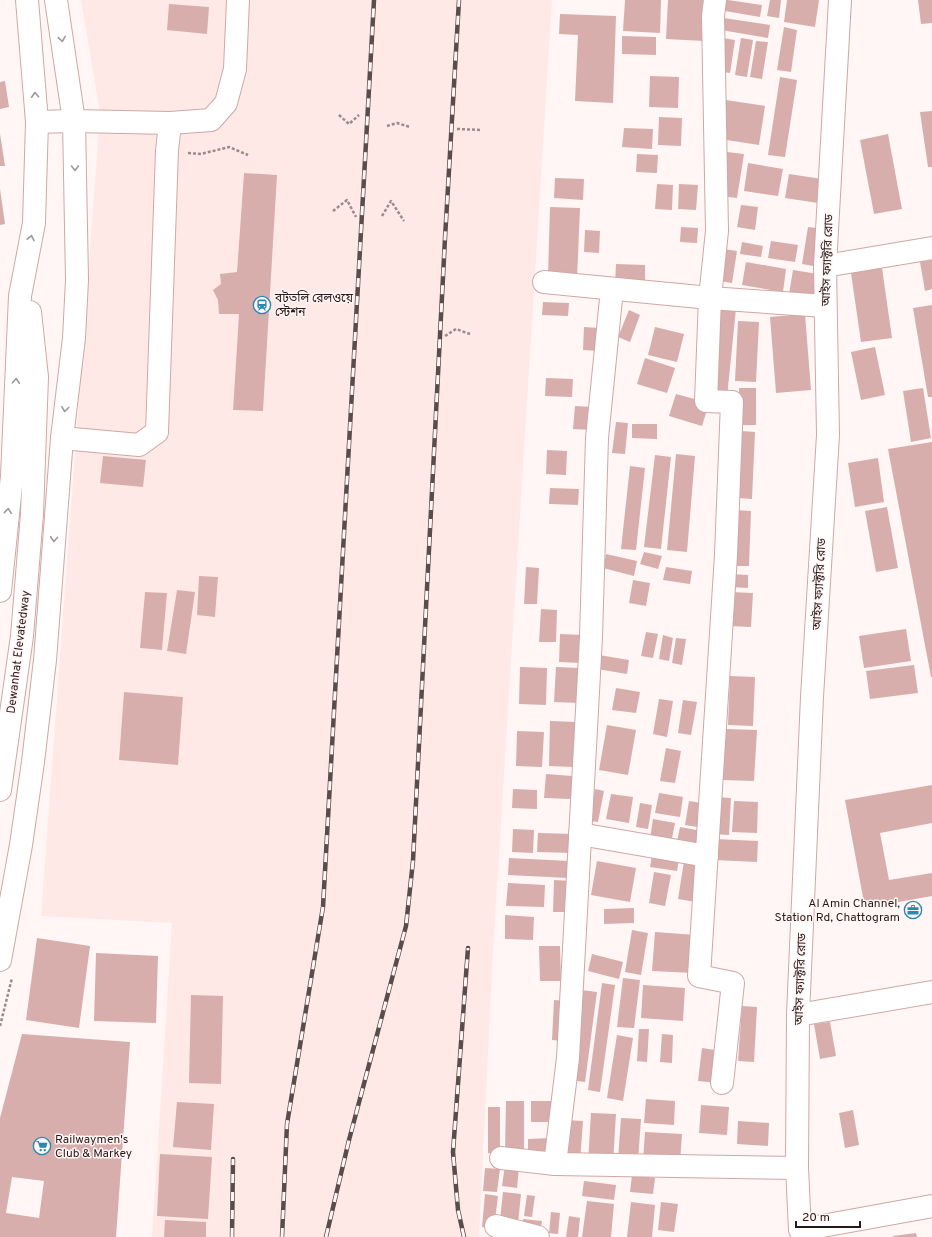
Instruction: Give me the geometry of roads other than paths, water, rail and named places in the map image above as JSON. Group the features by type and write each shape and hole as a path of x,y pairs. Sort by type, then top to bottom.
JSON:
{"street":[{"path":"0,591 12,476 20,296 34,223 37,122 27,0"},
{"path":"0,960 21,845 38,723 45,660 62,438 74,338 77,280 74,120 56,0"},
{"path":"37,122 74,120 170,123 211,120 226,103 235,69 238,0"},
{"path":"715,0 713,16 717,231 710,298 706,401 732,402 726,555 699,976 733,983 722,1083"},
{"name":"আইস ফ্যাক্টরি রোড","path":"795,1234 798,1015 813,689 828,435 825,266 840,0"},
{"path":"62,438 139,445 157,432 167,152 170,123"},
{"path":"825,266 932,248"},
{"name":"Dewanhat Elevatedway","path":"0,790 22,636 32,514 37,377 25,268"},
{"name":"Dewanhat Elevatedway","path":"32,514 49,425 59,347 77,280"},
{"path":"544,282 710,298 825,306"},
{"path":"555,1164 568,1058 591,637 597,438 612,289"},
{"path":"580,834 707,856"},
{"path":"798,1015 932,992"},
{"path":"501,1158 555,1164 797,1168"},
{"path":"795,1234 932,1206"},
{"path":"496,1226 538,1237"}],"railway":[{"path":"282,1237 287,1124 323,907 374,0"},
{"path":"326,1237 349,1140 406,926 413,861 445,238 459,0"},
{"path":"464,1237 458,1210 453,1152 468,948"},
{"path":"232,1237 233,1159"}],"place":[{"name":"বটতলি রেলওয়ে স্টেশন","path":"262,305"},
{"name":"Al Amin Channel, Station Rd, Chattogram","path":"913,910"},
{"name":"Railwaymen's Club & Markey","path":"42,1146"}]}
